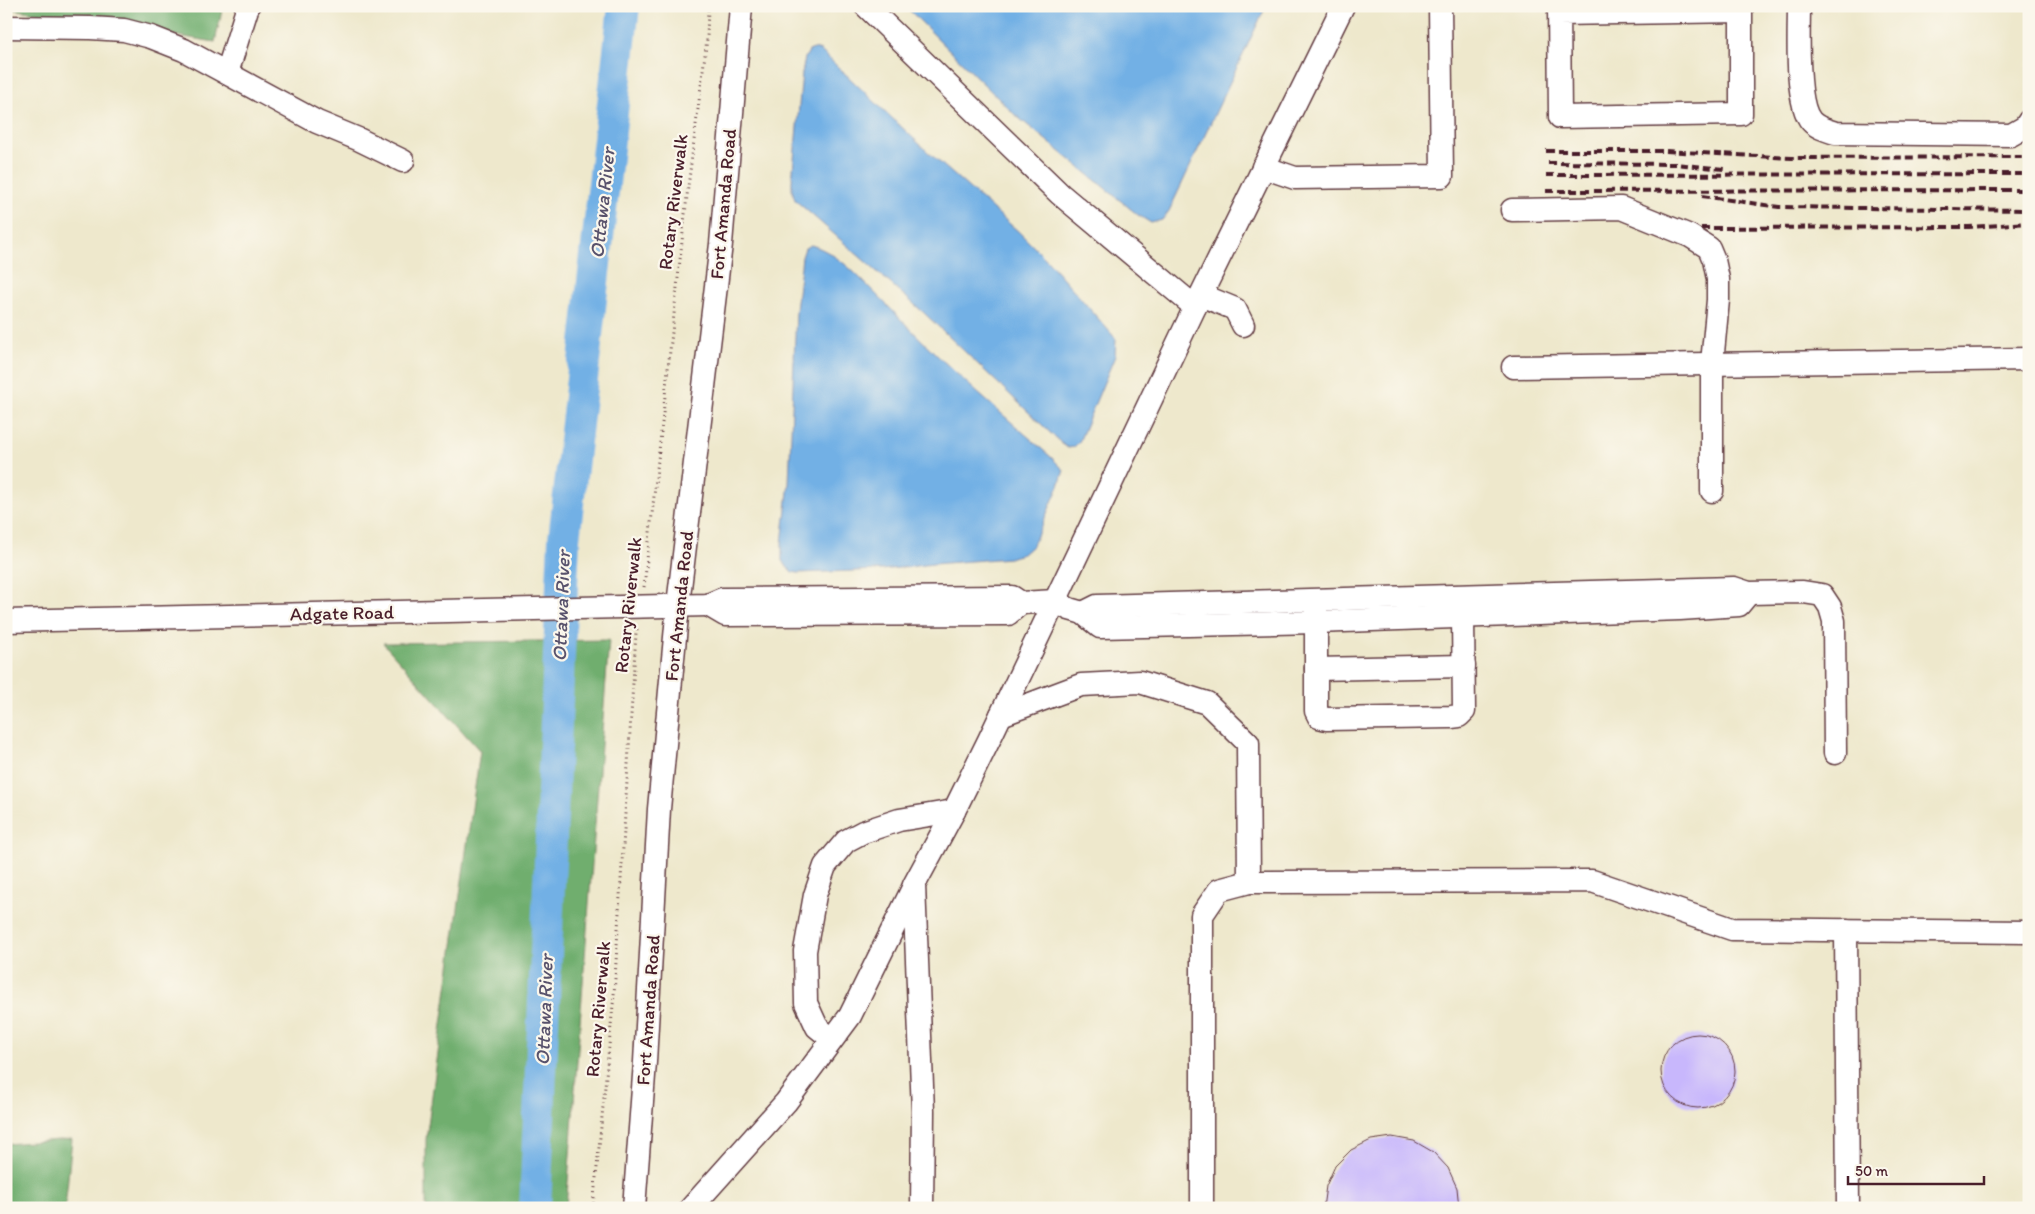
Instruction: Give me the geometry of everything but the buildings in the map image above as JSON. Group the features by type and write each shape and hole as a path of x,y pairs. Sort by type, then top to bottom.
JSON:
{"street":[{"path":"227,72 248,6"},
{"name":"Fort Amanda Road","path":"634,1208 645,1062 659,809 678,605 721,244 741,6"},
{"path":"866,6 1060,194 1198,301 1235,309 1243,325"},
{"path":"691,1208 786,1102 850,1016 914,885 1001,715 1198,301 1343,6"},
{"path":"1263,167 1295,178 1442,176 1440,6"},
{"path":"1799,6 1803,106 1811,121 1824,130 1835,132 2011,135 2026,127 2029,121"},
{"path":"1559,10 1741,11 1741,114 1560,117 1559,10"},
{"path":"6,26 124,30 151,37 184,50 317,122 358,139 402,161"},
{"path":"1512,210 1621,208 1690,236 1708,248 1714,260 1718,278 1718,300 1712,363 1712,491"},
{"path":"1513,367 2029,358"},
{"path":"1055,601 1069,609 1083,613 1097,606 1316,611 1462,606 1734,588 1749,593 1803,592 1822,595 1830,607 1834,622 1835,753"},
{"name":"Adgate Road","path":"6,621 708,605 722,599 1012,597 1021,603 1055,601"},
{"path":"1316,611 1316,711 1319,717 1327,719 1451,717 1459,716 1464,711 1462,606"},
{"path":"1316,669 1464,666"},
{"path":"1001,715 1081,685 1140,682 1207,703 1248,743 1249,882"},
{"path":"832,1039 816,1027 806,1003 805,951 815,895 826,866 846,841 863,832 899,820 954,810"},
{"path":"1202,1208 1202,915 1219,890 1249,882 1592,881 1732,929 2029,932"},
{"path":"914,885 922,1111 922,1208"},
{"path":"1846,930 1848,1208"}],"path":[{"name":"Rotary Riverwalk","path":"593,1208 614,995 629,778 636,633 643,606 684,226 707,39 708,6"}],"green space":[{"path":"6,6 223,6 215,42 6,8"},
{"path":"609,640 566,1208 426,1208 426,1139 480,751 383,643"},
{"path":"72,1139 65,1208 6,1208 6,1144"}],"water":[{"path":"905,6 1266,6 1169,211 1162,220 1151,223 1138,215 1014,114"},
{"path":"814,49 821,51 928,152 1019,232 1049,262 1116,339 1115,356 1079,442 1074,447 1068,448 1061,443 923,312 795,200 792,181 802,73 805,58 809,51"},
{"path":"811,245 832,255 851,270 946,364 1064,470 1033,545 1023,554 1009,558 882,570 798,573 792,572 782,561 782,543 789,483 796,311 802,257 805,248"}],"waterway":[{"name":"Ottawa River","path":"535,1208 564,539 624,6"}],"railway":[{"path":"1546,151 1665,151 1792,158 2029,157"},
{"path":"1548,163 1676,164 1724,169"},
{"path":"1546,175 2029,174"},
{"path":"1546,191 2029,190"},
{"path":"1702,196 1779,207 2029,210"},
{"path":"1701,228 1969,227 2029,223"}]}
